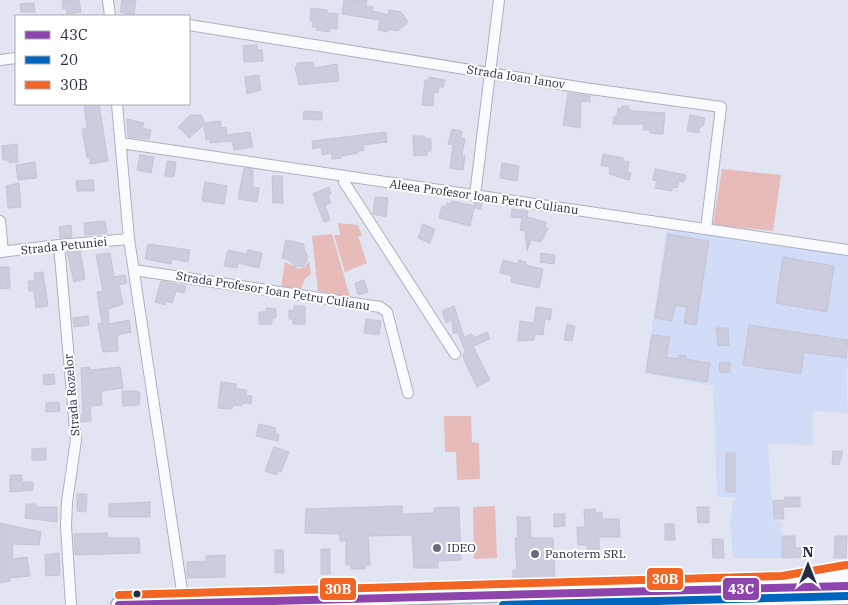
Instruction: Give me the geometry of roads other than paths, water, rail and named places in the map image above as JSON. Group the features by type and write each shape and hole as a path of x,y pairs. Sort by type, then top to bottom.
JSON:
{"highway":[{"path":"119,605 783,586"},
{"path":"484,605 688,600"}],"main road":[{"path":"783,586 848,575"},
{"path":"783,586 848,586"},
{"path":"688,600 848,598"},
{"path":"688,600 708,605"}],"street":[{"path":"108,0 110,15"},
{"path":"474,195 499,0"},
{"name":"Strada Ioan Ianov","path":"190,25 490,73 721,107 706,229"},
{"path":"0,60 15,58"},
{"path":"117,105 129,240 184,604"},
{"name":"Aleea Profesor Ioan Petru Culianu","path":"121,143 848,250"},
{"path":"345,177 344,182 455,354"},
{"path":"0,221 2,252"},
{"name":"Strada Petuniei","path":"2,252 59,244 129,240"},
{"name":"Strada Rozelor","path":"59,244 76,440 67,502 66,526 71,605"},
{"name":"Strada Profesor Ioan Petru Culianu","path":"134,270 380,307 388,312 408,393"}],"place":[{"name":"IDEO","path":"437,548"},
{"name":"Panoterm SRL","path":"535,554"}]}
